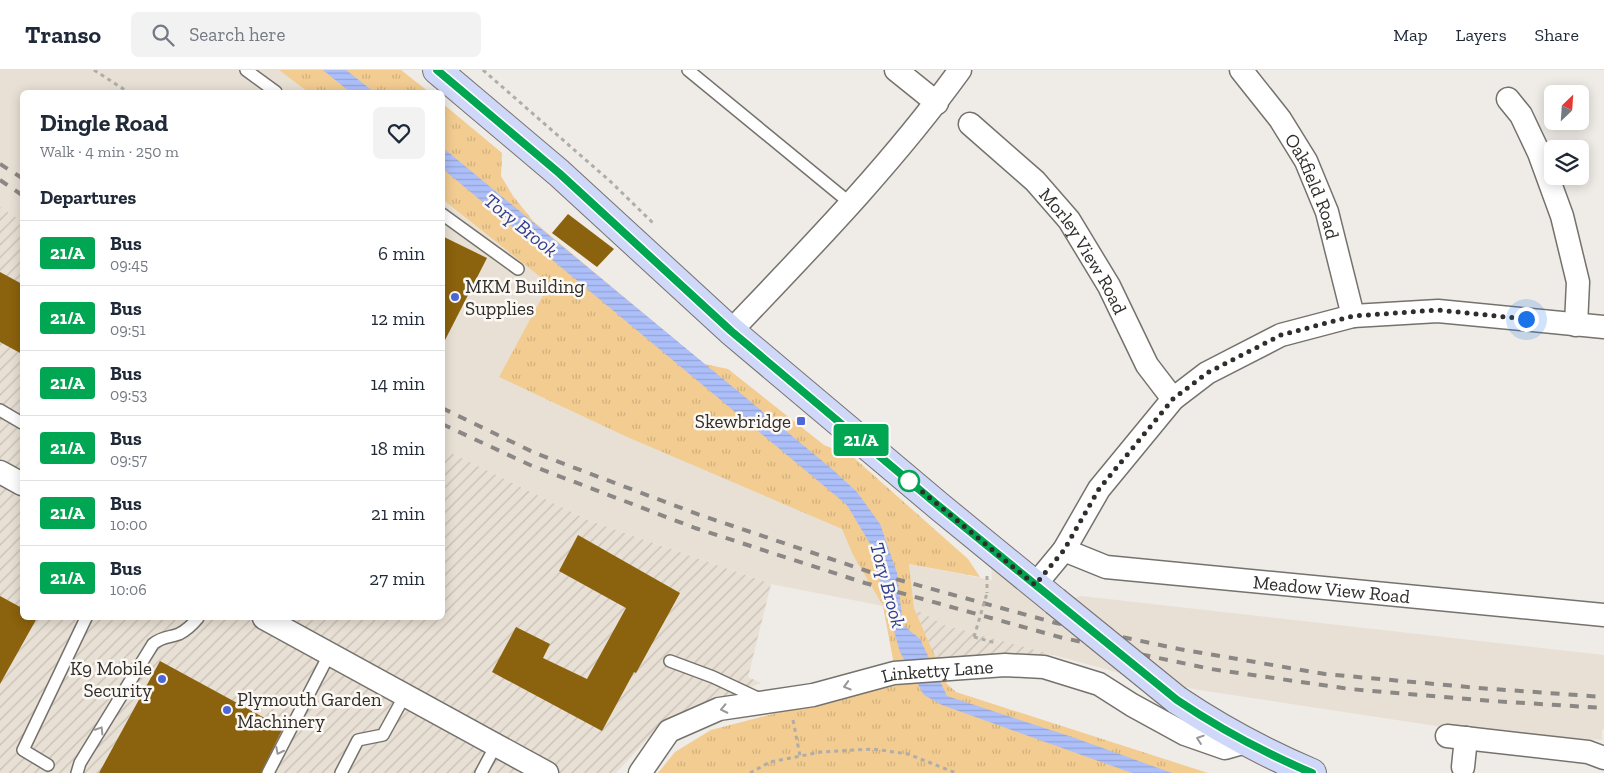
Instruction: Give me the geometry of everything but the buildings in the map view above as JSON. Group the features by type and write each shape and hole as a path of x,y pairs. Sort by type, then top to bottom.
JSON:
{"main road":[{"path":"437,70 559,173 731,331 928,497 1177,700 1210,722 1246,742 1312,773"}],"street":[{"path":"896,70 937,103"},
{"path":"731,331 850,203 937,103 960,70"},
{"name":"Oakfield Road","path":"1241,70 1280,119 1306,161 1327,212 1353,316"},
{"path":"1508,99 1522,115 1539,153 1562,216 1578,282 1576,325"},
{"name":"Morley View Road","path":"970,124 1035,181 1069,220 1109,286 1147,366 1173,399"},
{"path":"1045,593 1064,550 1099,489 1173,399 1207,373 1281,335 1353,316 1438,310 1604,327"},
{"path":"0,472 20,483"},
{"name":"Meadow View Road","path":"1064,550 1106,567 1604,615"},
{"path":"268,620 547,773"},
{"name":"Linketty Lane","path":"640,773 669,731 719,709 813,695 894,673 942,668 1005,665 1044,667 1099,684 1132,706 1185,734 1225,748 1246,742"},
{"path":"1463,767 1457,737 1588,752 1604,758"}],"lane":[{"path":"246,70 273,90"},
{"path":"688,70 850,203"},
{"path":"445,216 518,270"},
{"path":"0,410 20,422"},
{"path":"48,765 23,750 85,620"},
{"path":"77,773 85,754 153,644 160,639 179,634 189,628 196,620"},
{"path":"268,773 330,654"},
{"path":"670,661 713,676 766,702"},
{"path":"341,773 358,740 383,735 405,695"},
{"path":"481,773 496,745"}],"path":[{"path":"94,70 125,90"},
{"path":"974,637 988,593"},
{"path":"789,699 800,756"},
{"path":"750,773 770,762 800,756 821,752 873,749 908,754 956,773"}],"shaded area":[{"path":"0,70 279,70 305,90 20,90 20,220 0,207"},
{"path":"445,202 549,284 499,377 627,437 843,529 853,555 883,606 771,584 590,521 445,450"},
{"path":"0,207 20,220 20,620 445,620 445,450 590,521 771,584 748,677 761,683 664,721 616,773 0,773"},
{"path":"909,564 992,580 991,567 1047,606 1081,596 1604,655 1604,729 1602,730 1602,740 1436,726 1199,690 1127,675 944,625 914,608"},
{"path":"914,608 944,625 1054,655 936,659"}],"green space":[{"path":"279,70 401,70 426,90 305,90"},
{"path":"445,106 502,153 501,176 513,196 533,221 704,364 728,369 824,445 853,457 968,559 980,577 909,564 914,608 947,684 956,692 1208,773 658,773 675,752 711,730 899,685 883,606 853,555 842,529 627,437 499,377 549,284 445,202"}],"water":[{"path":"323,70 346,70 371,90 348,90"},
{"name":"Tory Brook","path":"445,149 832,469 857,492 880,524 897,573 903,625 920,639 947,696 1072,737 1172,773 1132,773 942,705 924,695 900,652 872,547 847,505 445,171"}],"railway":[{"path":"0,164 20,177"},
{"path":"0,180 20,194"},
{"path":"445,409 535,453 700,515 870,572 1056,623 1179,649 1325,674 1604,697"},
{"path":"445,425 530,465 695,528 865,583 1063,638 1211,669 1350,689 1604,708"}],"bus line":[{"name":"21/A","path":"437,70 559,173 731,331 940,507 1177,700 1210,722 1246,742 1312,773"}],"place":[{"name":"MKM Building Supplies","path":"455,297"},
{"name":"Skewbridge","path":"801,421"},
{"name":"K9 Mobile Security","path":"162,679"},
{"name":"Plymouth Garden Machinery","path":"227,710"}],"route":[{"path":"909,481 902,475 1035,585 1064,550 1099,489 1173,399 1207,373 1281,335 1353,316 1438,310 1526,319"}]}
